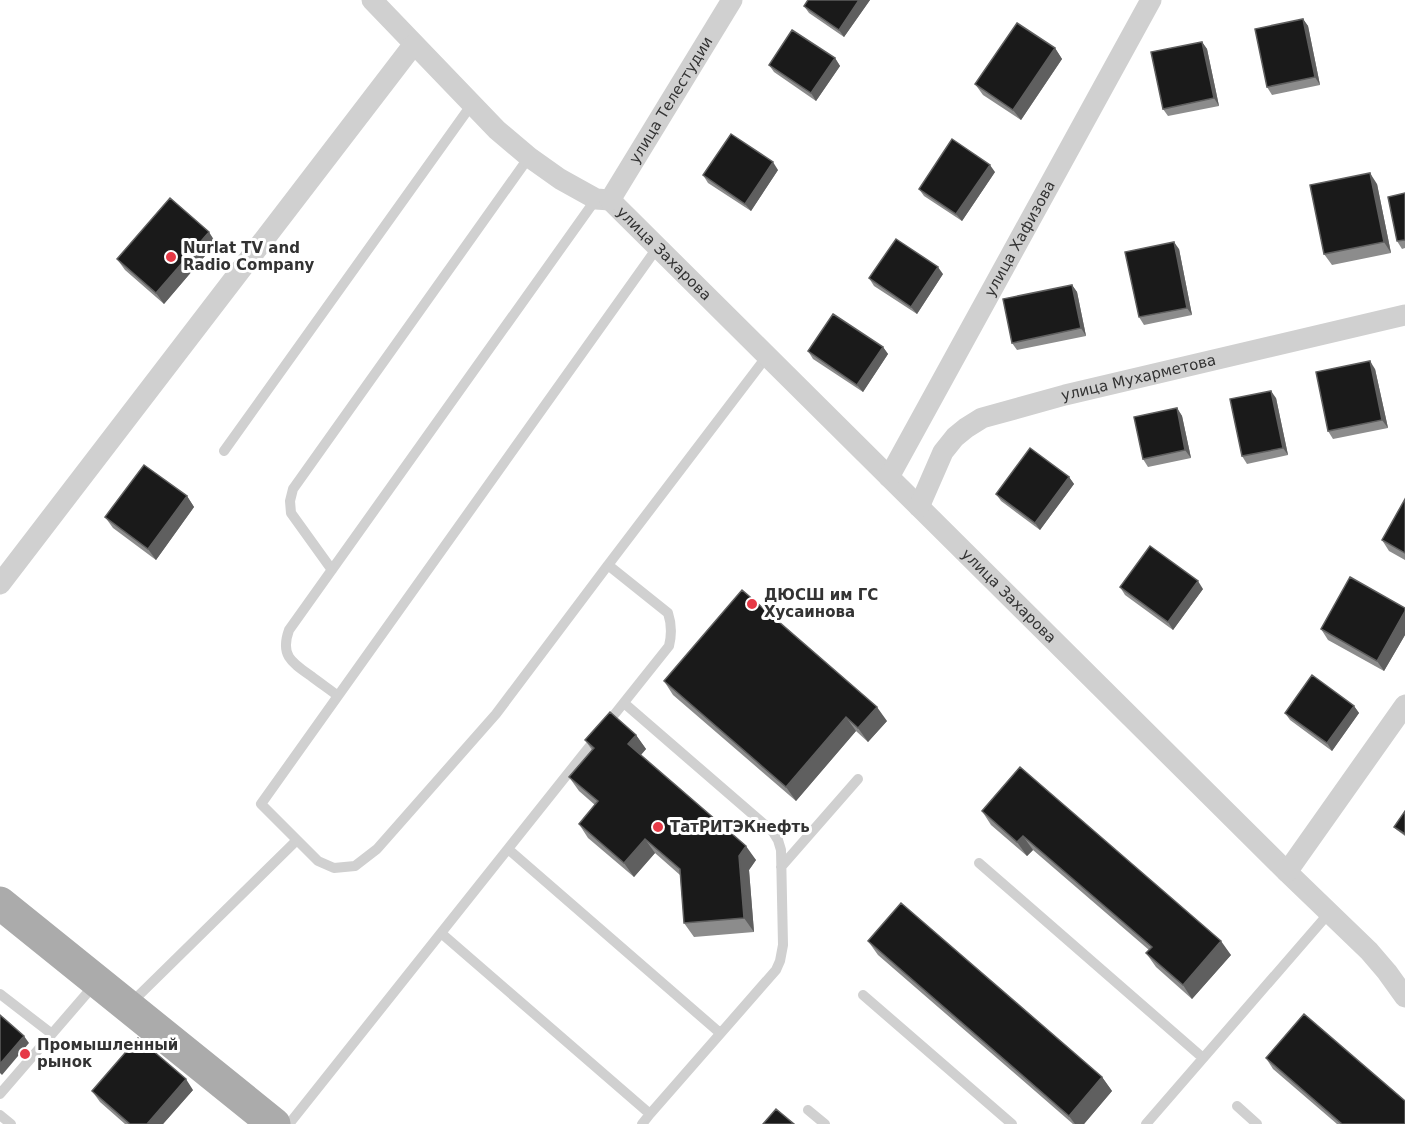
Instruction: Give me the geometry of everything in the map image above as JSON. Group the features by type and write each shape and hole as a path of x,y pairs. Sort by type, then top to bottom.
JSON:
{"main road":[{"path":"0,903 274,1124"}],"street":[{"name":"улица Захарова","path":"372,0 497,130 560,179 603,200 657,248 1369,951 1405,997"},
{"name":"улица Телестудии","path":"603,200 732,0"},
{"name":"улица Хафизова","path":"889,477 1150,0"},
{"path":"0,584 414,44"},
{"name":"улица Мухарметова","path":"919,507 943,452 955,437 982,418 1065,395 1405,315"},
{"path":"1287,872 1405,705"}],"lane":[{"path":"224,452 472,104"},
{"path":"332,570 291,513 290,501 293,489 529,157"},
{"path":"338,696 292,663 286,652 285,641 289,630 603,200"},
{"path":"657,248 261,804 318,861 334,868 355,866 377,849 496,714 767,356"},
{"path":"289,1124 669,646 672,623 668,613 608,566"},
{"path":"624,703 773,832 781,850 783,945 776,970 642,1124"},
{"path":"781,867 858,779"},
{"path":"128,1006 297,840"},
{"path":"508,849 720,1034"},
{"path":"979,863 1203,1058"},
{"path":"1146,1124 1329,913"},
{"path":"441,933 651,1114"},
{"path":"0,1094 97,982"},
{"path":"0,994 52,1034"},
{"path":"863,995 1012,1124"},
{"path":"1237,1106 1257,1124"},
{"path":"808,1110 825,1124"},
{"path":"0,1115 11,1124"}],"building":[{"path":"808,0 859,0 839,30 804,6"},
{"path":"1303,19 1315,77 1267,87 1255,29"},
{"path":"1017,23 1055,48 1013,110 975,84"},
{"path":"792,30 835,58 811,93 769,65"},
{"path":"1202,42 1214,98 1163,109 1151,52"},
{"path":"731,134 773,162 745,204 703,175"},
{"path":"952,139 990,165 956,214 919,189"},
{"path":"1370,173 1384,242 1324,254 1310,185"},
{"path":"1405,193 1405,240 1397,241 1388,197"},
{"name":"Nurlat TV and Radio Company","path":"170,198 209,232 156,293 117,259"},
{"path":"896,239 938,267 911,307 869,278"},
{"path":"1174,242 1187,308 1139,317 1125,252"},
{"path":"1072,285 1081,328 1012,343 1003,299"},
{"path":"833,314 883,347 857,385 808,351"},
{"path":"1370,361 1382,420 1328,431 1316,372"},
{"path":"1271,391 1283,448 1242,456 1230,399"},
{"path":"1177,408 1185,450 1143,459 1134,417"},
{"path":"1030,448 1069,477 1035,523 996,494"},
{"path":"144,465 187,496 148,549 105,517"},
{"path":"1405,499 1405,553 1382,540"},
{"path":"1150,546 1198,581 1168,622 1120,587"},
{"path":"1350,577 1405,608 1377,661 1321,629"},
{"path":"742,590 877,707 858,728 846,717 786,787 664,681"},
{"path":"1312,675 1354,706 1327,743 1285,713"},
{"name":"ТатРИТЭКнефть","path":"610,712 636,735 628,744 746,846 739,856 744,918 684,923 680,869 645,839 624,863 579,824 598,801 569,777 594,748 585,740"},
{"path":"1020,767 1221,941 1183,985 1146,953 1152,947 1023,836 1017,842 982,811"},
{"path":"1405,811 1405,834 1394,827"},
{"path":"901,903 1102,1077 1069,1116 868,941"},
{"path":"1304,1014 1405,1101 1405,1124 1342,1124 1266,1058"},
{"path":"0,1015 24,1036 0,1064"},
{"path":"138,1038 186,1079 147,1124 130,1124 92,1091"},
{"path":"776,1109 794,1124 763,1124"}],"place":[{"name":"Nurlat TV and Radio Company","path":"171,257"},
{"name":"ДЮСШ им ГС Хусаинова","path":"752,604"},
{"name":"ТатРИТЭКнефть","path":"658,827"},
{"name":"Промышленный рынок","path":"25,1054"}]}
